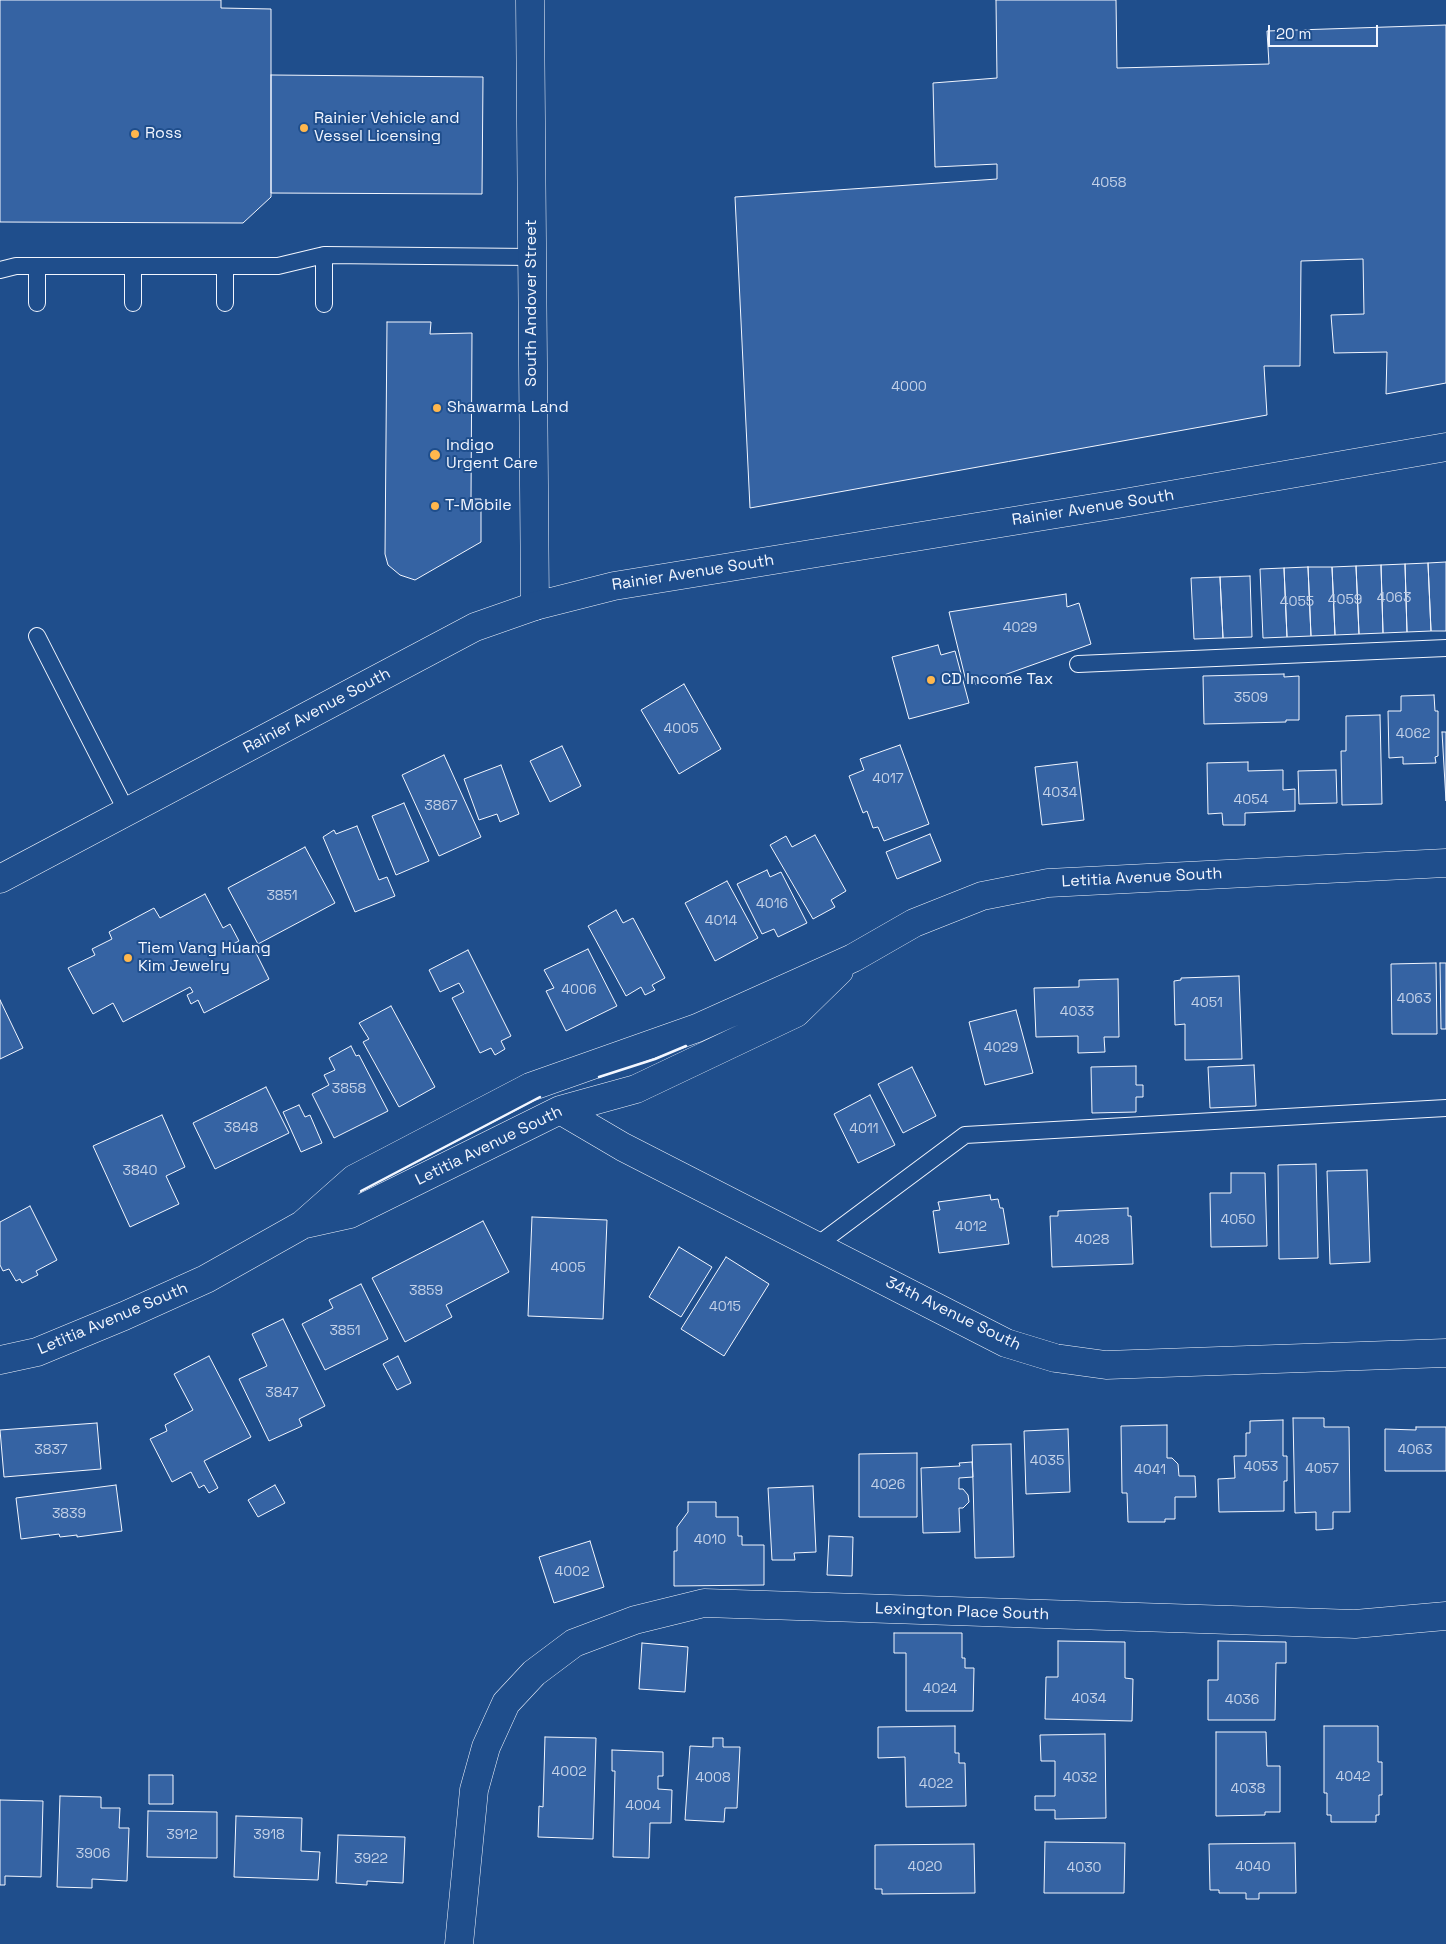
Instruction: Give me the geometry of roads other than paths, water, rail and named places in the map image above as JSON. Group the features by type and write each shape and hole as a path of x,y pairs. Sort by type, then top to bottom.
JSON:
{"street":[{"name":"South Andover Street","path":"530,0 535,606"},
{"name":"Rainier Avenue South","path":"0,879 474,627 535,606 614,586 1118,504 1446,447"},
{"name":"Letitia Avenue South","path":"0,1360 37,1352 124,1316 206,1278 302,1225 354,1179 530,1087 697,1028 852,958 914,923 982,896 1048,883 1446,864"},
{"name":"Letitia Avenue South","path":"302,1225 350,1214 560,1110 636,1089 796,1013 852,958"},
{"name":"34th Avenue South","path":"560,1110 623,1147 1006,1343 1055,1358 1106,1365 1446,1353"},
{"name":"Lexington Place South","path":"459,1944 474,1790 486,1747 506,1703 534,1673 574,1643 635,1620 704,1603 1355,1624 1446,1616"}],"lane":[{"path":"324,255 324,304"},
{"path":"0,270 16,266 278,266 324,255 532,257"},
{"path":"36,266 36,303"},
{"path":"133,266 133,303"},
{"path":"225,266 225,303"},
{"path":"36,636 127,812"},
{"path":"1078,664 1446,648"},
{"path":"816,1246 965,1135 1446,1108"}],"place":[{"name":"Rainier Vehicle and Vessel Licensing","path":"304,128"},
{"name":"Ross","path":"135,134"},
{"name":"Shawarma Land","path":"437,408"},
{"name":"Indigo Urgent Care","path":"435,455"},
{"name":"T-Mobile","path":"435,506"},
{"name":"CD Income Tax","path":"931,680"},
{"name":"Tiem Vang Huang Kim Jewelry","path":"128,958"}]}
